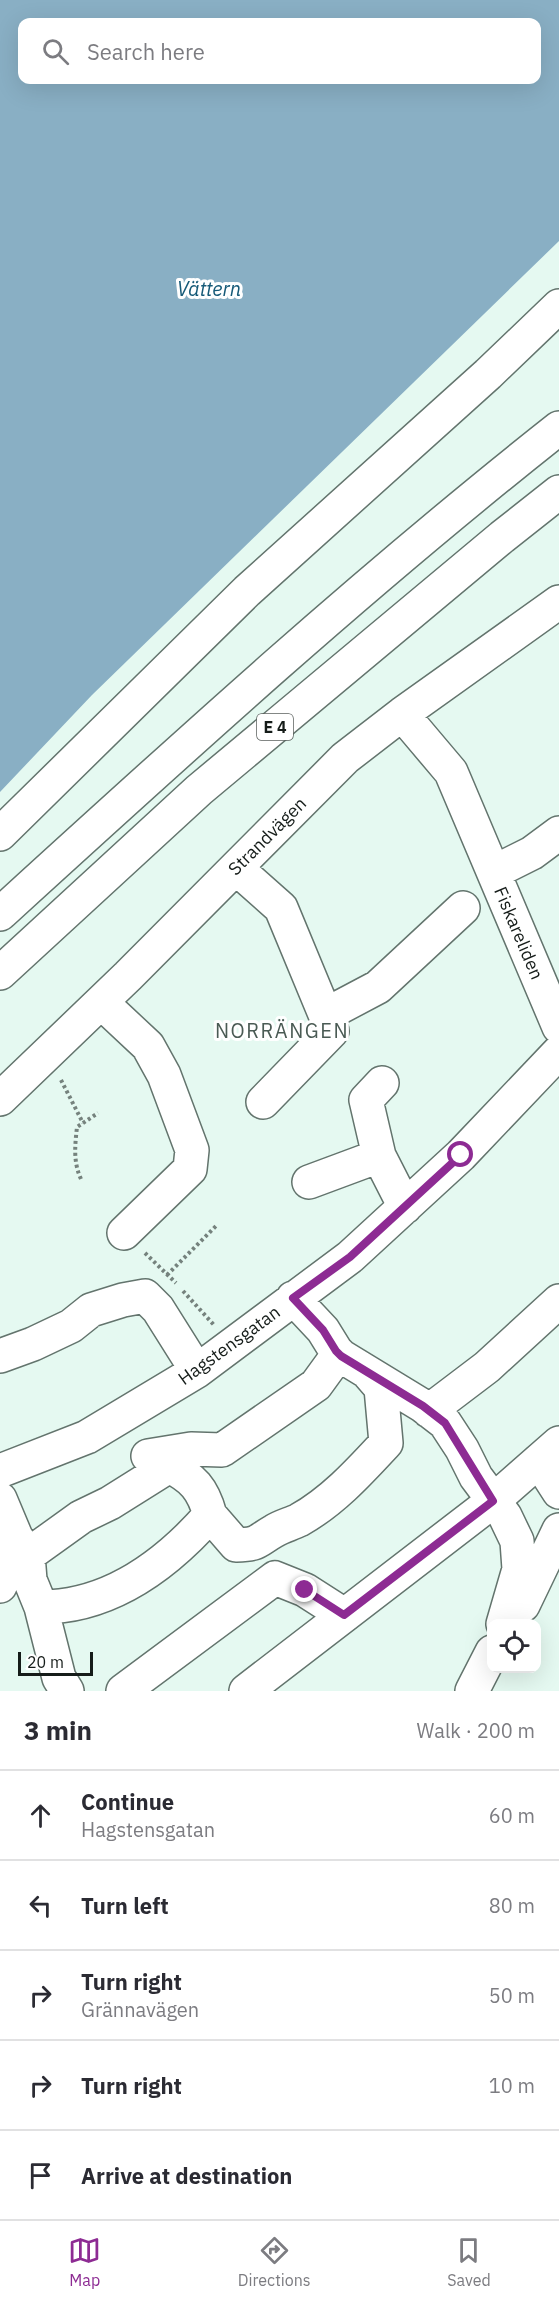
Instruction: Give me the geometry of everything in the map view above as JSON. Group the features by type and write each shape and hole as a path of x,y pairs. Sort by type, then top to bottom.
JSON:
{"main road":[{"path":"0,834 247,591 488,374 559,306"},
{"name":"E 4","path":"0,914 179,751 473,496 559,428"},
{"name":"E 4","path":"0,973 199,790 559,492"},
{"name":"Strandvägen","path":"0,1099 101,1002 345,758 402,714 559,602"},
{"name":"Fiskareliden","path":"402,714 451,772 559,1027"},
{"name":"Fiskareliden","path":"494,872 532,853 559,833"},
{"path":"236,867 281,908 327,1014 332,1031 263,1102"},
{"path":"327,1014 378,987 463,908"},
{"path":"101,1002 148,1046 164,1075 192,1150 190,1169 124,1233"},
{"name":"Hagstensgatan","path":"0,1471 87,1437 197,1371 350,1257 461,1155 559,1052"},
{"path":"382,1083 366,1100 379,1156 405,1207"},
{"path":"309,1182 379,1156"},
{"path":"0,1356 33,1344 70,1326 91,1310 145,1296 164,1318 197,1371"},
{"path":"293,1298 323,1330 336,1351 445,1423 493,1501 505,1516 517,1541 519,1569 504,1619"},
{"path":"429,1411 487,1367 559,1301"},
{"path":"0,1586 6,1574 4,1551 13,1542 81,1517 110,1503 158,1461 191,1449 222,1450 316,1385 332,1363 354,1364 381,1388 386,1443 326,1502 255,1544 236,1545 210,1515 205,1496 187,1475 158,1461 106,1425"},
{"path":"246,1691 493,1501 549,1452 559,1492"},
{"path":"0,1499 13,1542 40,1607 60,1678 67,1691"},
{"path":"40,1607 66,1607 132,1582 162,1563 210,1515"},
{"path":"512,1619 522,1606 559,1530"},
{"path":"123,1691 275,1578 305,1590 344,1615"},
{"path":"472,1691 487,1662"}],"path":[{"path":"40,1062 61,1079 83,1123"},
{"path":"81,1179 77,1171 75,1154 77,1127 98,1113"},
{"path":"145,1296 216,1226"},
{"path":"168,1274 231,1344"}],"water":[{"name":"Vättern","path":"0,0 559,0 559,241 92,695 0,792"}],"district":[{"name":"NORRÄNGEN","path":"282,1030"}],"route":[{"path":"305,1590 344,1615 493,1501 476,1477 445,1423 423,1406 341,1356 323,1330 293,1298 350,1257 461,1155"}]}
